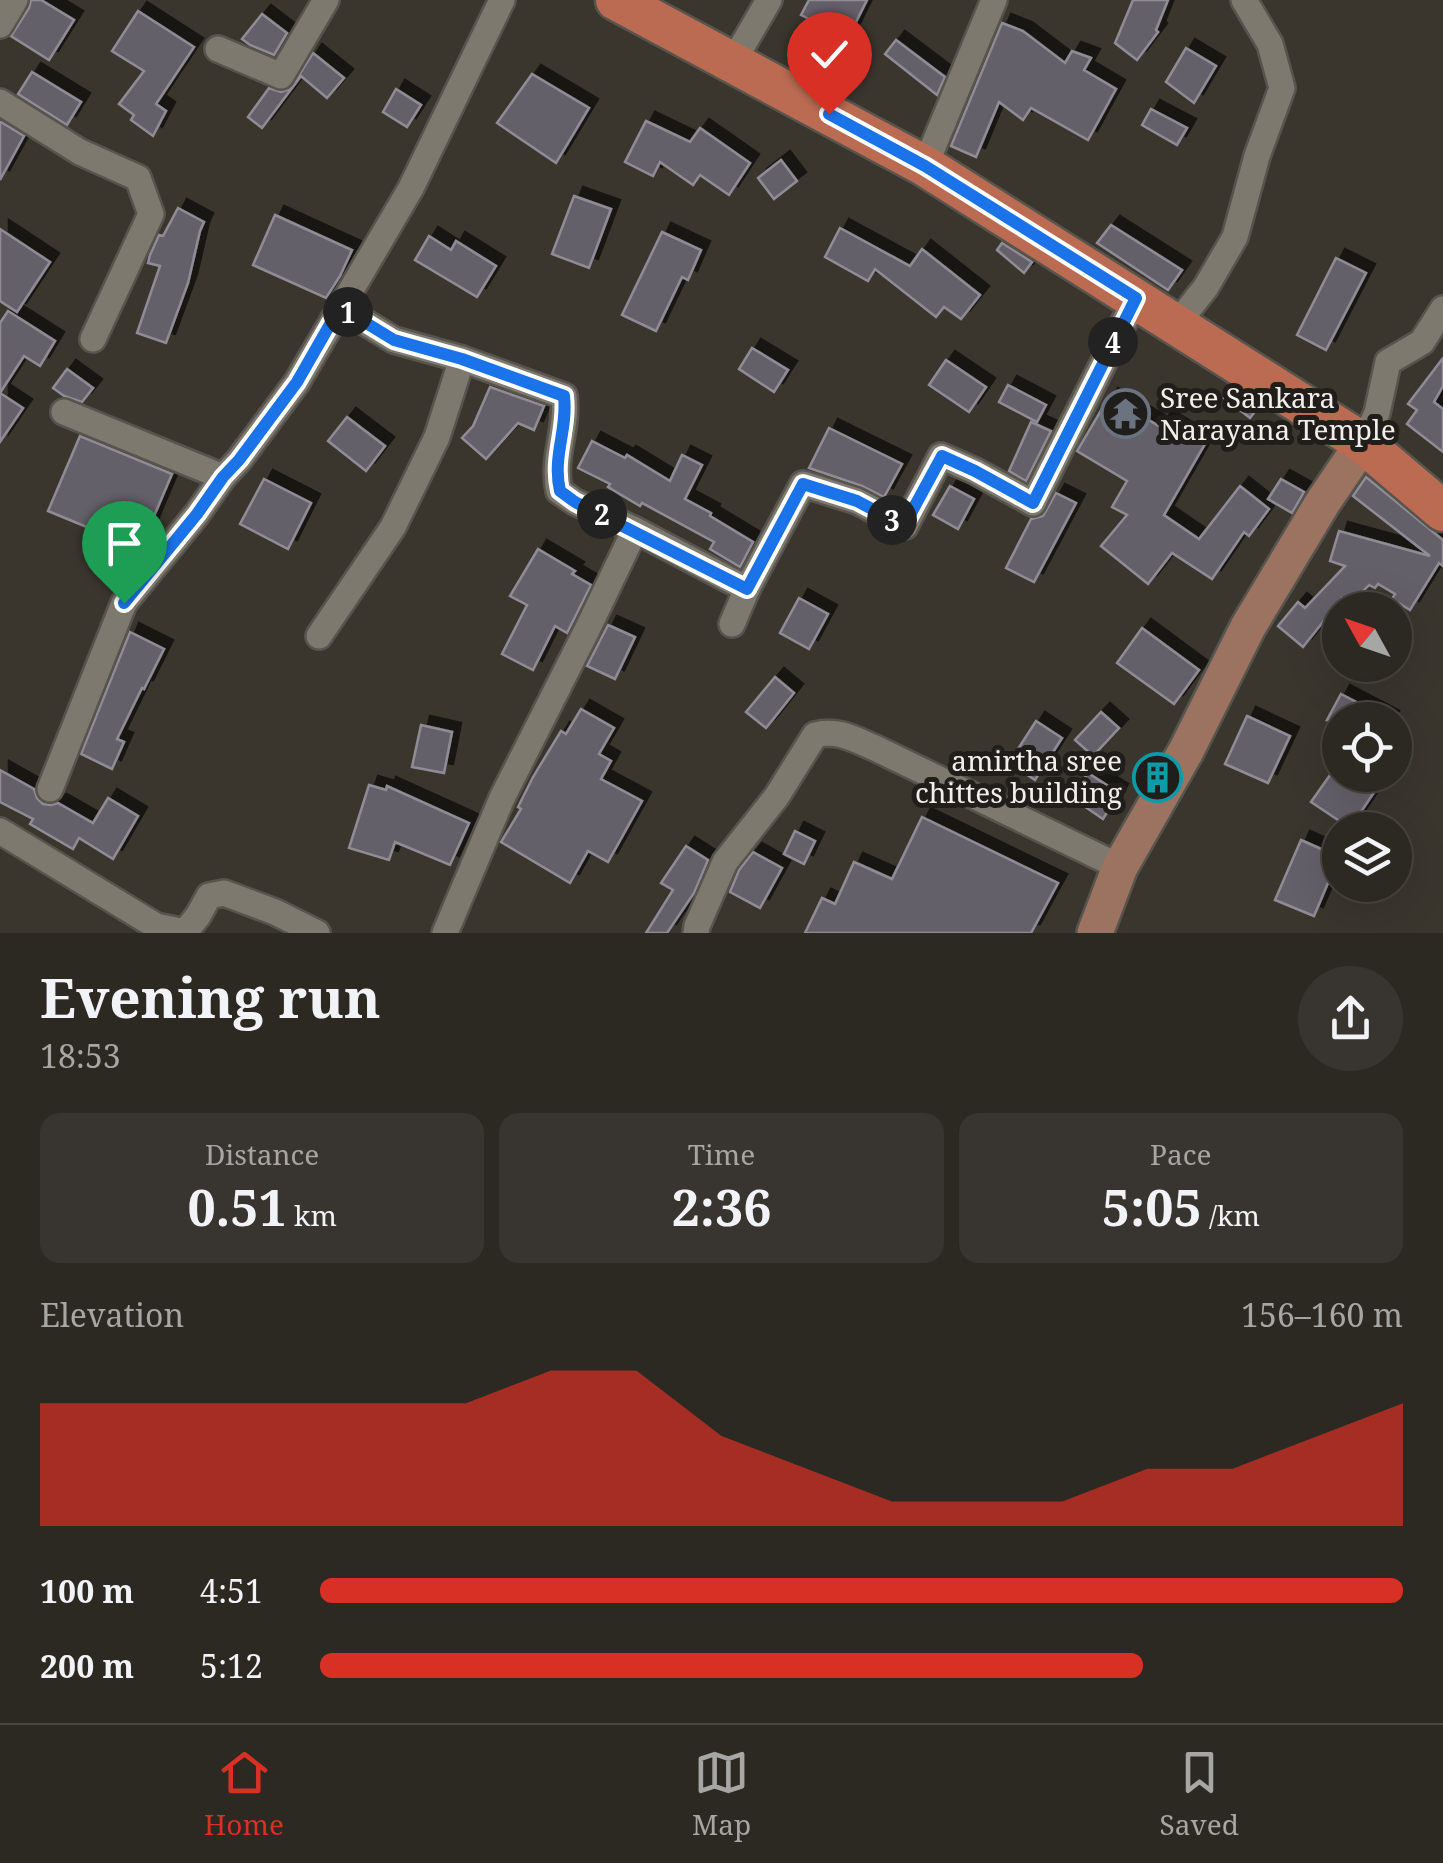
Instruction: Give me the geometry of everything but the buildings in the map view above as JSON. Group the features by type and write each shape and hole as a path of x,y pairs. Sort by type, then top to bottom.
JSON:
{"main road":[{"path":"616,0 925,166 1364,443 1443,511"}],"street":[{"path":"0,25 15,0"},
{"path":"218,49 281,76 326,0"},
{"path":"50,789 124,603 297,382 412,188 502,0"},
{"path":"734,62 769,0"},
{"path":"925,166 994,0"},
{"path":"1177,324 1206,287 1234,237 1282,88 1270,44 1244,0"},
{"path":"0,102 80,152 138,178 151,214 94,340"},
{"path":"732,624 803,484 857,501 904,526 942,456 1033,503 1136,298"},
{"path":"340,307 394,340 462,359 564,396 566,415 555,471 560,491 747,589"},
{"path":"1094,933 1120,867 1186,751 1248,626 1323,502 1364,443 1388,362 1422,342 1443,309"},
{"path":"320,636 393,527 437,436 462,359"},
{"path":"64,412 223,477"},
{"path":"445,933 502,798 634,530"},
{"path":"696,933 725,862 777,796 815,735 828,732 840,732 875,748 1120,867"},
{"path":"0,831 156,926 185,932 209,896 224,893 317,933"}],"place":[{"name":"Sree Sankara Narayana Temple","path":"1125,414"},
{"name":"amirtha sree chittes building","path":"1157,777"}],"route":[{"path":"124,603 297,382 340,307 394,340 462,359 564,396 566,415 555,471 560,491 747,589 803,484 857,501 904,526 942,456 1033,503 1136,298 925,166 829,114"}]}
